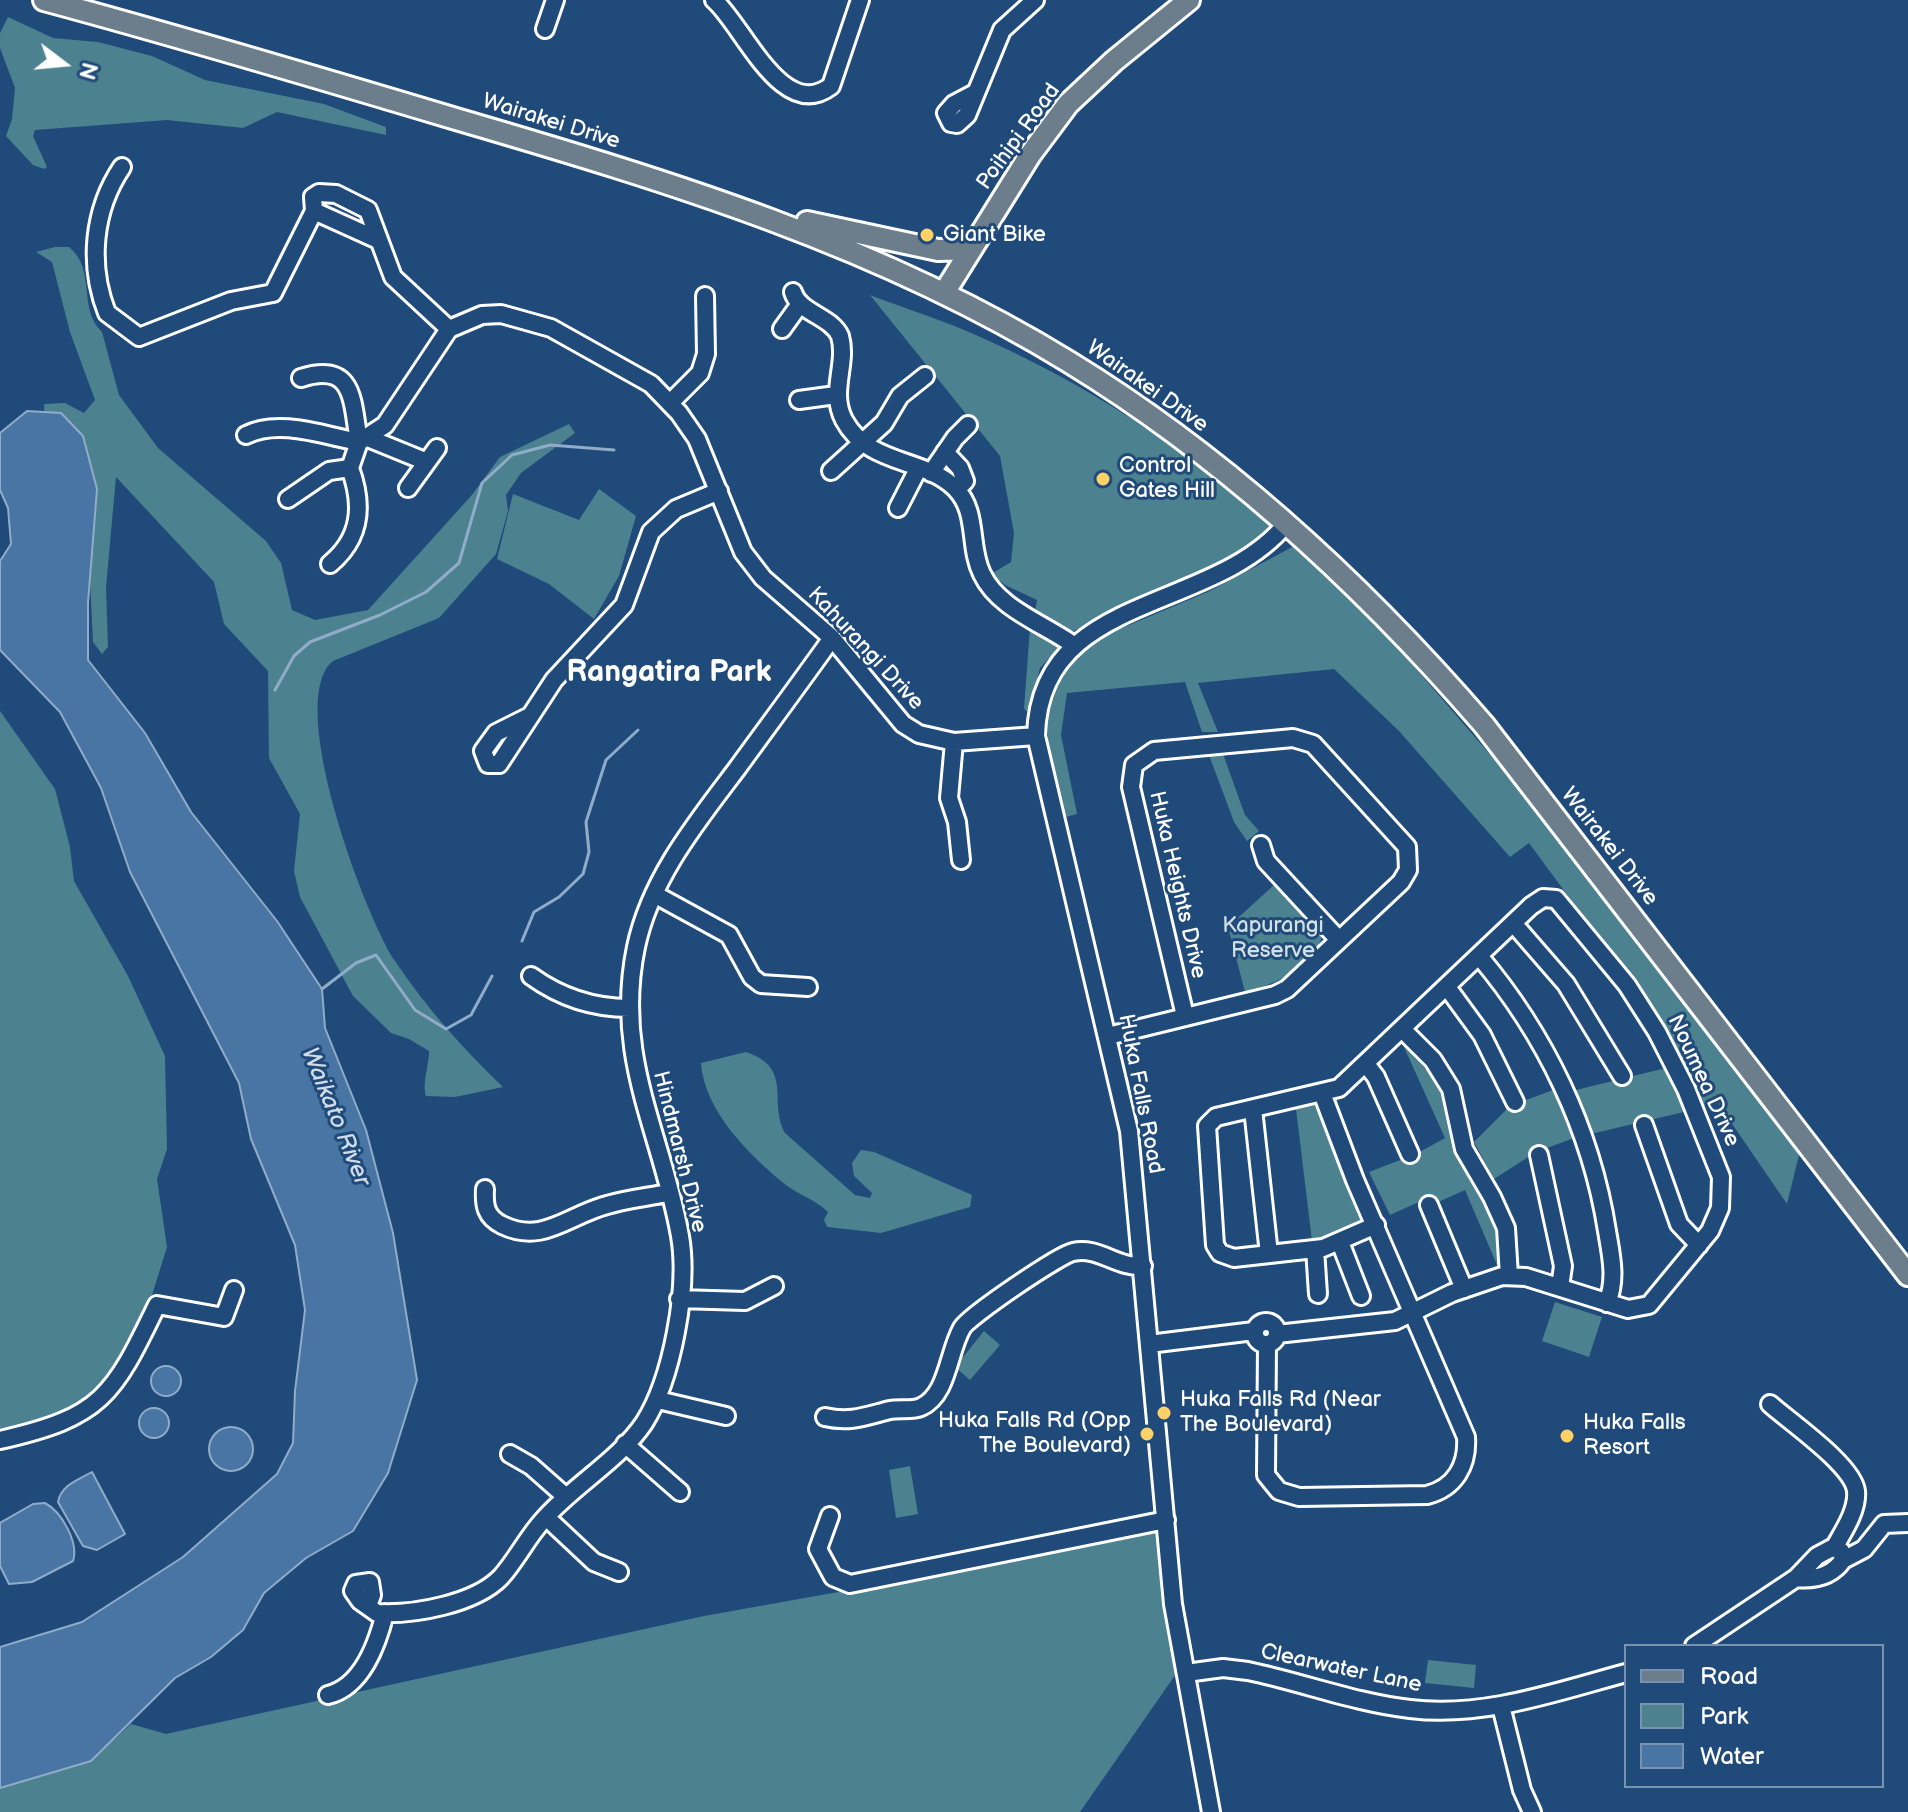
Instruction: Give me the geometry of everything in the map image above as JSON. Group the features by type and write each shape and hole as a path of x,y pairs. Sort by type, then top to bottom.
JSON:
{"main road":[{"name":"Wairakei Drive","path":"44,0 336,82 608,163 756,212 944,293 1069,362 1145,412 1243,486 1286,524 1395,627 1484,725 1908,1275"},
{"name":"Poihipi Road","path":"944,293 1030,155 1068,104 1114,61 1189,0"},
{"path":"756,212 938,250 970,249"}],"street":[{"path":"545,29 555,0"},
{"path":"714,0 744,34 777,82 801,93 824,92 839,71 860,0"},
{"path":"975,93 1002,30 1035,0"},
{"path":"122,167 113,181 94,235 107,313 139,337 231,301 273,293 314,211 313,197 319,193 336,194 360,204 373,219 376,239 393,277 449,329 385,425 363,440 350,468 359,521 348,549 330,564"},
{"path":"314,211 376,239"},
{"path":"670,403 700,373 706,354 705,296"},
{"path":"782,329 796,298 836,328 840,336 836,395 842,416 863,443 957,489 972,519 977,557 989,585 1005,602 1072,644"},
{"name":"Kahurangi Drive","path":"449,329 482,315 519,316 551,328 626,367 651,384 697,439 743,552 763,578 832,638 903,724 919,734 954,742 1036,736"},
{"path":"301,378 322,372 337,375 346,384 363,440"},
{"path":"831,471 884,423 900,396 925,376"},
{"path":"799,400 836,395"},
{"path":"898,508 924,471 968,425"},
{"path":"246,435 280,430 318,431 432,455 408,488"},
{"path":"945,452 960,468 965,481 957,489"},
{"path":"288,499 329,471 350,468"},
{"path":"530,716 564,669 611,623 624,605 644,546 661,519 676,509 719,491"},
{"name":"Huka Falls Road","path":"1211,1812 1173,1604 1134,1159 1108,1036 1036,736 1036,713 1047,678 1072,644 1257,553 1286,524"},
{"name":"Hindmarsh Drive","path":"385,1613 455,1603 488,1588 503,1575 565,1496 625,1444 658,1400 673,1348 679,1299 680,1237 637,1076 629,1008 636,944 654,894 680,845 832,638"},
{"name":"Huka Heights Drive","path":"1108,1036 1185,1016 1287,989 1401,882 1410,860 1407,847 1399,834 1321,749 1293,738 1154,751 1141,757 1130,776 1185,1016"},
{"path":"954,742 949,798 957,822 961,860"},
{"path":"1261,845 1266,861 1339,940"},
{"path":"654,894 729,935 752,977 761,984 808,987"},
{"name":"Noumea Drive","path":"1149,1344 1254,1331 1265,1322 1272,1324 1272,1339 1395,1321 1464,1289 1509,1276 1560,1287 1635,1310 1649,1305 1699,1245 1720,1208 1719,1168 1657,1032 1627,985 1561,902 1543,898 1339,1088 1216,1117 1205,1132 1215,1245 1227,1256 1269,1254"},
{"path":"1513,923 1566,984 1622,1076"},
{"path":"1479,956 1534,1033 1580,1129 1595,1176 1609,1245 1613,1277 1607,1303"},
{"path":"531,976 552,991 584,1002 629,1008"},
{"path":"1447,987 1482,1035 1515,1102"},
{"path":"1402,1029 1433,1060 1451,1089 1464,1149 1506,1228 1509,1276"},
{"path":"1366,1064 1376,1077 1410,1154"},
{"path":"1272,1339 1266,1475 1279,1491 1299,1497 1427,1495 1444,1488 1458,1475 1465,1458 1466,1437 1322,1093"},
{"path":"1253,1109 1269,1254 1315,1249 1340,1242 1376,1225"},
{"path":"1644,1125 1679,1224 1699,1245"},
{"path":"1539,1155 1563,1266 1560,1287"},
{"path":"485,1189 485,1208 494,1221 517,1232 531,1233 560,1226 604,1205 668,1193"},
{"path":"1429,1205 1464,1289"},
{"path":"1340,1242 1361,1296"},
{"path":"1315,1249 1318,1294"},
{"path":"825,1417 859,1420 891,1410 918,1409 931,1401 939,1391 964,1324 1060,1256 1089,1250 1119,1264 1143,1266"},
{"path":"679,1299 745,1301 774,1286"},
{"path":"0,1440 61,1423 102,1399 122,1374 157,1305 224,1317 234,1290"},
{"path":"658,1400 726,1416"},
{"path":"1697,1644 1796,1578 1822,1577 1838,1554 1855,1502 1854,1484 1834,1459 1770,1404"},
{"path":"625,1444 680,1492"},
{"path":"510,1454 531,1466 565,1496"},
{"path":"830,1516 818,1549 833,1577 850,1584 1166,1520"},
{"path":"546,1517 594,1562 619,1572"},
{"path":"1838,1554 1864,1549 1884,1524 1908,1523"},
{"path":"328,1695 342,1692 375,1649 385,1613 368,1606"},
{"name":"Clearwater Lane","path":"1186,1673 1223,1668 1248,1671 1408,1709 1450,1711 1501,1706 1624,1674"},
{"path":"1501,1706 1522,1790 1532,1812"}],"green space":[{"path":"8,17 53,38 98,42 152,56 205,80 324,104 386,127 386,135 277,112 243,128 167,120 35,130 33,136 47,167 44,169 33,165 6,136 12,119 15,88 0,48 0,33"},
{"path":"69,247 82,267 90,312 102,332 119,395 158,448 266,541 281,563 292,610 315,620 368,610 471,496 500,457 569,424 575,433 521,473 506,495 508,511 496,554 439,618 333,661 320,683 318,718 323,761 334,809 349,857 382,937 395,961 432,1011 503,1087 455,1097 426,1096 429,1051 391,1033 353,996 300,897 294,871 300,814 269,758 268,671 224,624 214,582 116,477 106,587 108,647 102,654 93,642 85,480 45,428 44,404 65,403 84,413 95,400 70,332 52,262 36,252"},
{"path":"870,295 978,336 1096,397 1171,445 1273,529 1242,554 1069,633 1035,612 1037,600 1005,585 991,574 1011,562 1014,533 1000,456"},
{"path":"599,489 636,516 619,576 594,619 549,584 497,559 513,494 579,520"},
{"path":"1294,546 1374,620 1580,859 1800,1151 1787,1204 1715,1099 1702,1108 1651,1009 1529,843 1510,857 1399,731 1334,669 1198,683 1218,732 1202,732 1185,682 1067,693 1061,735 1077,814 1062,818 1048,747 1047,718 1054,688 1067,663 1103,636 1210,591"},
{"path":"1030,627 1061,646 1040,668 1029,713 1024,709"},
{"path":"0,711 55,789 70,847 74,881 128,976 165,1056 167,1149 157,1179 167,1247 139,1337 101,1390 63,1418 0,1432"},
{"path":"1223,754 1245,815 1259,831 1247,841 1234,822 1209,755"},
{"name":"Kapurangi Reserve","path":"1275,884 1323,935 1302,966 1282,979 1245,992 1228,927"},
{"path":"1404,1047 1409,1047 1444,1094 1461,1160 1494,1222 1501,1264 1497,1265 1465,1190 1425,1208 1421,1201 1390,1215 1369,1172 1416,1154 1445,1138"},
{"path":"746,1052 761,1059 775,1076 778,1110 785,1133 855,1195 870,1198 872,1193 854,1176 852,1163 861,1150 874,1152 972,1195 970,1207 881,1233 827,1227 824,1220 828,1212 786,1185 758,1160 731,1131 710,1098 701,1063"},
{"path":"1666,1068 1688,1111 1574,1138 1536,1152 1494,1179 1474,1142 1510,1106 1553,1090 1576,1090"},
{"path":"1314,1104 1366,1221 1326,1240 1312,1241 1296,1109"},
{"path":"1555,1302 1602,1317 1589,1357 1542,1341"},
{"path":"984,1331 1000,1345 970,1380 955,1367"},
{"path":"910,1466 918,1514 896,1518 889,1470"},
{"path":"1157,1528 1178,1671 1080,1812 0,1812 0,1788 91,1761 131,1724 166,1734 704,1616 911,1579"},
{"path":"1428,1660 1476,1665 1474,1688 1425,1683"}],"water":[{"name":"Waikato River","path":"27,411 61,413 83,436 97,489 88,603 88,660 145,733 191,812 277,921 322,989 325,1028 366,1130 393,1233 417,1380 388,1473 353,1531 306,1558 264,1593 243,1630 211,1657 175,1678 91,1761 0,1788 0,1647 82,1622 183,1557 277,1474 293,1443 295,1391 305,1310 295,1245 251,1139 239,1083 130,872 101,788 60,712 0,650 0,561 11,544 8,508 0,490 0,433"},
{"path":"166,1366 177,1370 181,1381 177,1392 166,1396 155,1392 151,1381 155,1370"},
{"path":"154,1408 165,1412 169,1423 165,1434 154,1438 143,1434 139,1423 143,1412"},
{"path":"231,1427 246,1434 253,1449 246,1464 231,1471 216,1464 209,1449 216,1434"},
{"path":"92,1472 125,1534 97,1550 83,1546 58,1502 66,1487"},
{"path":"45,1503 68,1529 74,1546 73,1561 32,1582 9,1584 0,1566 0,1523 33,1504"}],"waterway":[{"path":"275,690 294,656 310,642 380,615 426,592 459,563 482,483 512,455 550,445 614,450"},
{"path":"522,941 534,912 559,897 583,874 589,852 586,822 606,760 638,730"},
{"path":"322,989 356,963 376,955 415,1010 446,1029 471,1015 492,976"}],"place":[{"name":"Giant Bike","path":"927,235"},
{"name":"Control Gates Hill","path":"1103,479"},
{"name":"Huka Falls Rd (Near The Boulevard)","path":"1164,1413"},
{"name":"Huka Falls Rd (Opp The Boulevard)","path":"1147,1434"},
{"name":"Huka Falls Resort","path":"1567,1436"}],"district":[{"name":"Rangatira Park","path":"669,673"}]}
